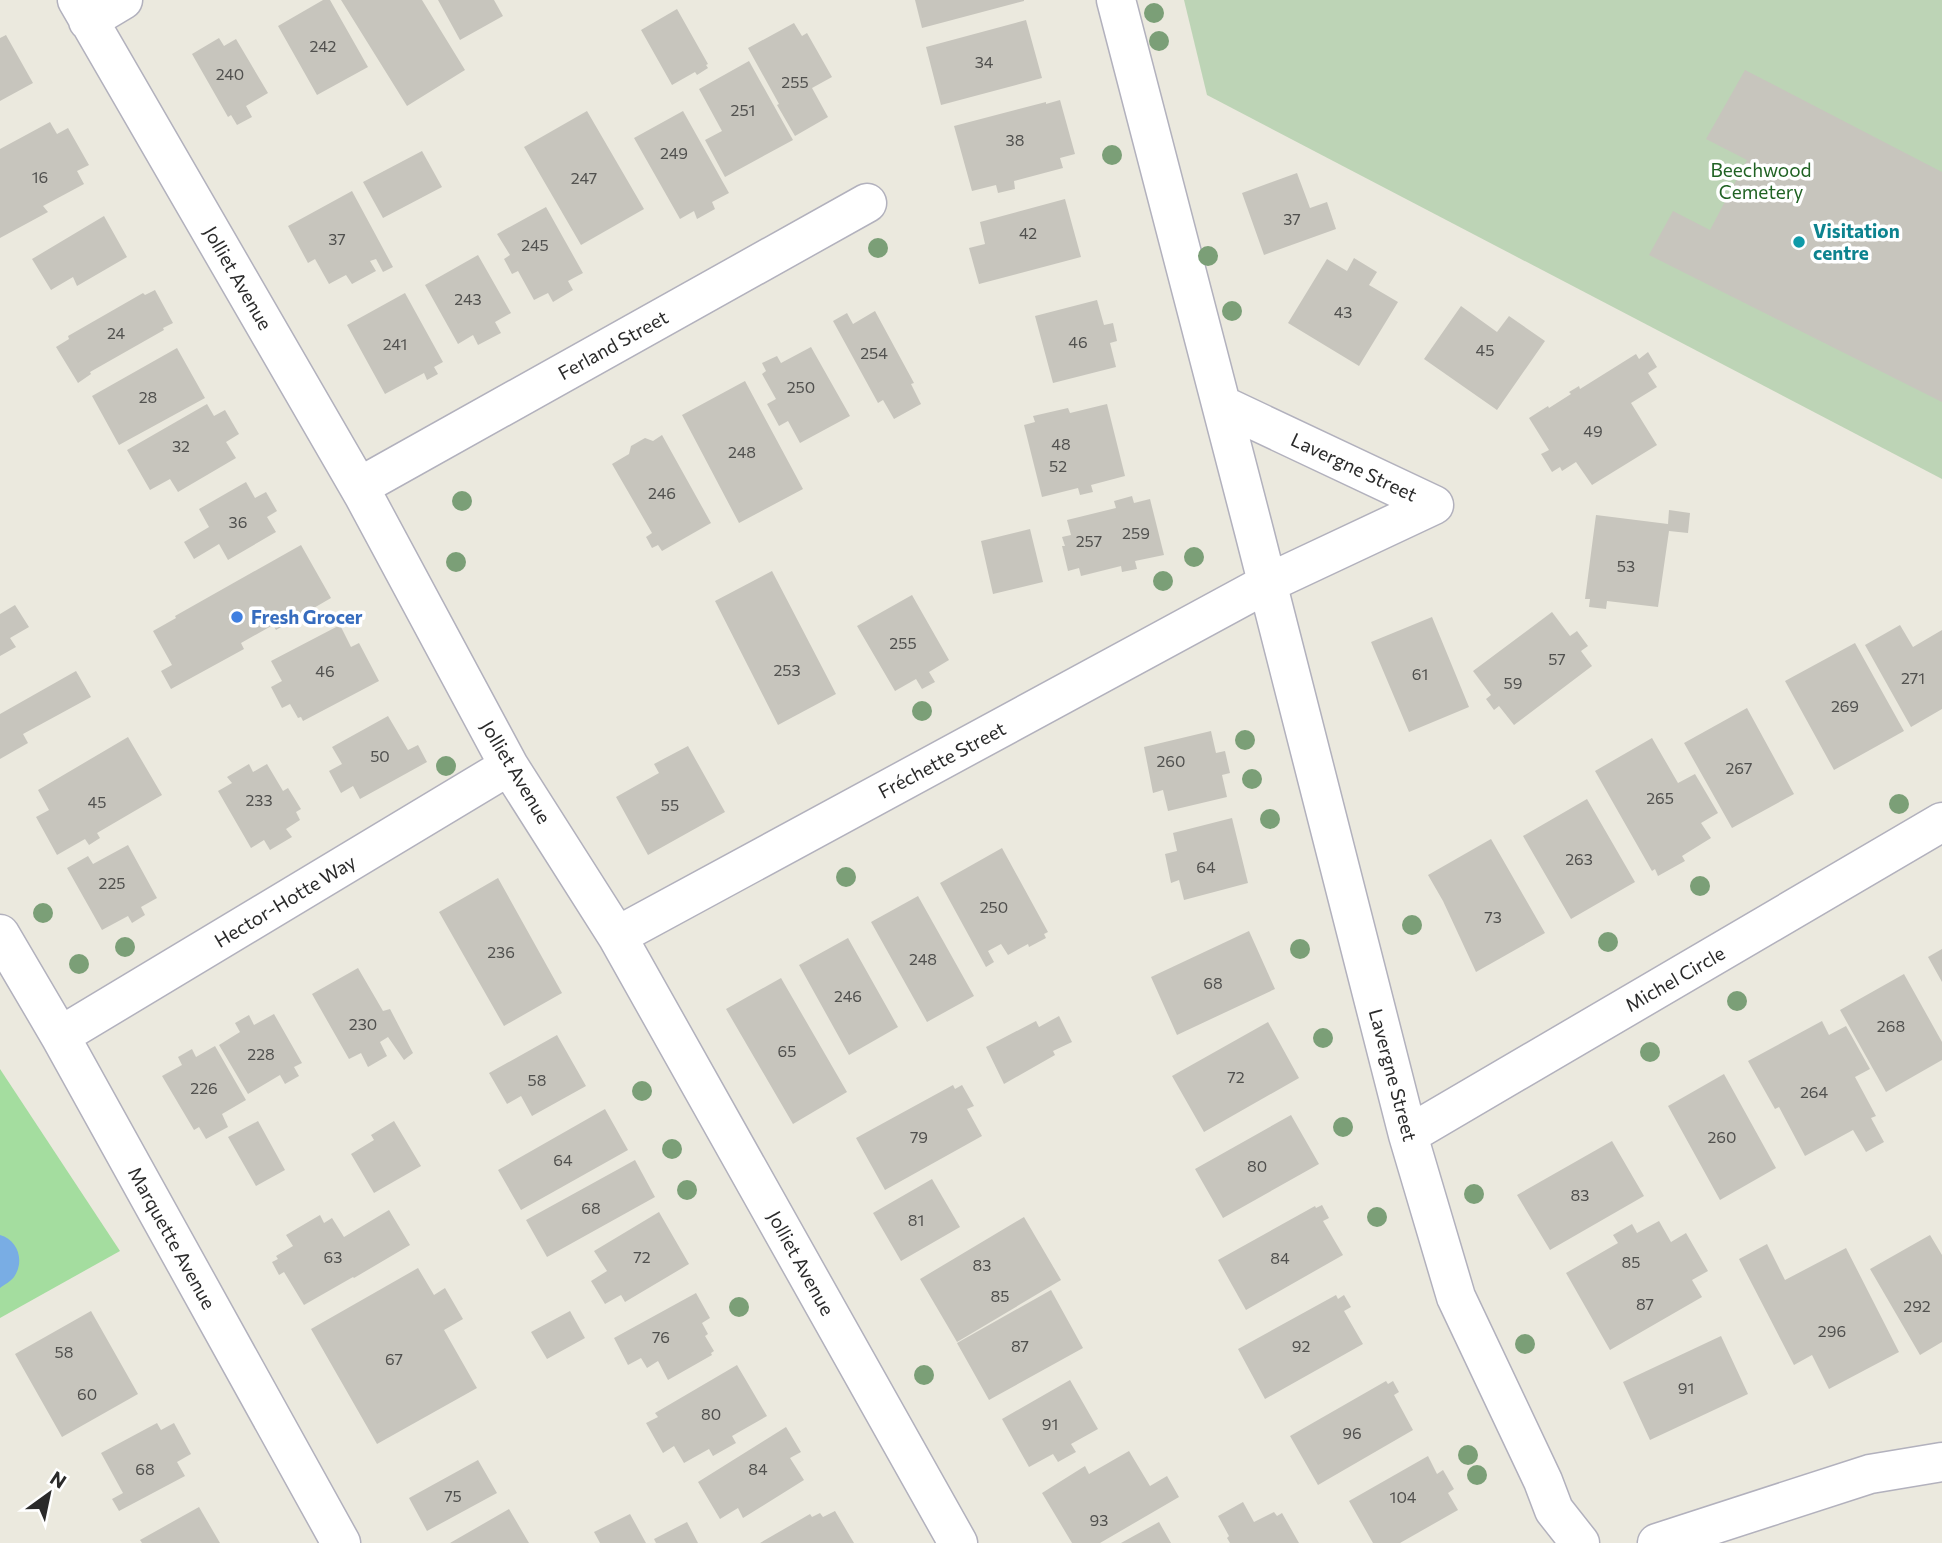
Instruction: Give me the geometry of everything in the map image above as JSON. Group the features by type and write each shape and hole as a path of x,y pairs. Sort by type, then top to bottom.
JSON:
{"street":[{"path":"83,10 123,0"},
{"name":"Lavergne Street","path":"1116,0 1408,1135 1456,1297 1543,1481 1554,1510 1580,1543"},
{"name":"Jolliet Avenue","path":"83,10 359,487 509,766 617,936 958,1543"},
{"name":"Ferland Street","path":"359,487 867,203"},
{"name":"Lavergne Street","path":"1222,405 1434,505 1268,583"},
{"name":"Fréchette Street","path":"617,936 1268,583"},
{"name":"Hector-Hotte Way","path":"60,1036 509,766"},
{"name":"Michel Circle","path":"1408,1135 1942,822"},
{"name":"Marquette Avenue","path":"0,934 60,1036 341,1543"},
{"path":"1657,1543 1870,1474 1942,1462"}],"green space":[{"name":"Beechwood Cemetery","path":"1184,0 1942,0 1942,479 1207,95"},
{"path":"0,1069 120,1251 0,1318"}],"water":[{"path":"0,1235 15,1246 19,1264 14,1277 0,1288"}],"building":[{"path":"323,0 330,0 368,67 317,95 278,26"},
{"path":"341,0 422,0 465,70 407,106"},
{"path":"438,0 494,0 503,16 460,40"},
{"path":"915,0 1024,0 1024,1 922,28"},
{"path":"677,9 708,68 672,85 641,30"},
{"path":"1026,20 1042,78 941,105 926,47"},
{"path":"794,23 802,36 807,33 832,77 812,88 828,117 795,136 748,48"},
{"path":"6,35 33,83 0,101 0,38"},
{"path":"219,38 224,46 236,39 268,93 246,106 252,117 237,125 231,115 228,117 192,54"},
{"path":"749,61 793,140 725,177 705,140 722,131 699,89"},
{"name":"Visitation centre","path":"1745,70 1942,172 1942,402 1649,255 1673,211 1710,230 1747,160 1706,139"},
{"path":"1060,100 1075,154 1060,158 1063,168 1014,181 1015,189 998,193 996,185 972,191 954,126"},
{"path":"587,111 644,209 581,245 524,147"},
{"path":"683,111 729,193 712,202 715,209 697,219 694,211 680,219 634,138"},
{"path":"50,122 57,134 68,128 89,165 77,171 84,184 43,206 48,212 0,238 0,149"},
{"path":"422,151 442,187 383,218 363,182"},
{"path":"1297,173 1310,208 1327,202 1336,229 1264,255 1242,193"},
{"path":"352,191 393,267 383,272 376,259 370,261 376,271 352,284 346,275 329,284 315,259 308,263 288,226"},
{"path":"1065,199 1081,257 979,284 969,248 985,244 980,222"},
{"path":"546,207 583,273 568,281 573,290 553,302 548,293 534,300 518,271 512,274 504,259 510,255 497,234"},
{"path":"104,216 127,257 77,286 73,277 51,290 32,259"},
{"path":"478,255 511,313 495,322 501,333 478,345 473,335 458,344 425,285"},
{"path":"1354,258 1377,272 1369,285 1398,302 1359,366 1288,323 1327,259 1347,271"},
{"path":"155,290 173,323 90,372 91,374 78,383 56,347 69,339 68,336 143,293 145,295"},
{"path":"405,293 443,362 434,367 438,374 427,380 424,373 385,394 347,325"},
{"path":"1097,300 1104,325 1113,323 1117,341 1110,343 1116,367 1053,383 1035,316"},
{"path":"1461,306 1497,332 1509,316 1545,341 1497,410 1424,359"},
{"path":"875,311 914,383 911,384 921,404 894,419 883,400 878,403 833,321 847,313 853,324"},
{"path":"811,347 850,416 800,443 788,421 779,426 767,404 776,399 762,374 766,371 762,363 777,356 781,363"},
{"path":"177,348 205,398 119,445 92,396"},
{"path":"1648,352 1657,367 1648,373 1657,387 1631,403 1657,445 1592,485 1576,462 1562,471 1560,467 1552,472 1541,454 1549,450 1529,418 1636,354 1639,359"},
{"path":"745,381 803,489 739,523 682,415"},
{"path":"207,404 214,416 225,410 239,434 226,442 236,458 178,492 170,479 150,490 127,450"},
{"path":"1107,404 1125,476 1091,485 1093,492 1080,495 1078,488 1042,497 1024,425 1035,422 1033,416 1068,408 1070,413"},
{"path":"662,435 711,523 662,551 658,545 652,548 646,537 652,533 612,464 629,454 631,446 645,438 653,441"},
{"path":"246,482 255,498 266,492 277,511 267,517 276,532 228,560 219,544 194,559 184,542 209,527 199,509"},
{"path":"1132,496 1134,503 1150,499 1164,555 1135,561 1137,569 1122,572 1121,566 1081,576 1079,568 1068,571 1062,546 1065,546 1062,537 1071,535 1067,520 1116,508 1114,501"},
{"path":"1669,510 1690,513 1688,533 1669,531 1658,607 1607,601 1606,609 1589,607 1590,599 1585,599 1596,515 1668,524"},
{"path":"1030,529 1043,582 993,594 981,541"},
{"name":"Fresh Grocer","path":"301,545 331,598 276,630 273,625 241,643 244,649 171,689 161,671 172,665 153,631"},
{"path":"772,571 836,694 778,725 715,601"},
{"path":"912,595 949,660 929,672 935,682 922,689 916,679 895,691 857,626"},
{"path":"15,605 29,627 10,638 16,647 0,656 0,614"},
{"path":"1552,612 1570,636 1577,631 1588,646 1581,651 1592,666 1514,725 1499,706 1494,710 1486,699 1491,695 1473,671"},
{"path":"1432,617 1469,707 1409,732 1371,642"},
{"path":"340,625 351,647 359,643 379,681 303,721 301,717 298,718 290,704 282,708 271,687 282,681 271,661"},
{"path":"1900,625 1913,647 1942,630 1942,709 1911,727 1865,645"},
{"path":"1855,643 1904,731 1834,770 1785,681"},
{"path":"76,671 91,697 23,734 28,743 0,759 0,714"},
{"path":"1747,708 1794,794 1732,828 1684,743"},
{"path":"388,716 408,750 418,745 427,762 360,799 353,786 341,793 329,771 342,764 332,747"},
{"path":"1211,731 1216,753 1225,751 1230,773 1222,775 1227,797 1168,811 1163,790 1153,793 1144,747"},
{"path":"128,737 162,795 97,833 100,838 89,845 85,839 57,855 36,817 49,810 38,790"},
{"path":"1652,738 1678,783 1695,774 1718,813 1701,823 1711,838 1682,856 1685,861 1658,876 1655,869 1652,871 1595,771"},
{"path":"688,746 725,812 648,855 616,797 659,773 654,764"},
{"path":"249,764 253,772 267,764 283,791 288,788 301,809 296,812 300,820 286,829 292,837 270,850 264,840 251,848 218,791 232,783 227,777"},
{"path":"1587,799 1635,882 1571,919 1523,836"},
{"path":"1232,818 1248,883 1184,900 1179,880 1171,883 1165,854 1177,851 1173,833"},
{"path":"1491,839 1545,933 1476,972 1428,875"},
{"path":"128,845 157,898 141,907 145,915 132,923 128,916 102,930 67,868 88,856 93,864"},
{"path":"1002,848 1048,932 1044,934 1046,938 1008,955 1001,944 988,951 994,962 986,967 940,883"},
{"path":"498,878 562,993 504,1026 439,912"},
{"path":"918,896 974,996 927,1022 871,922"},
{"path":"1249,931 1275,989 1177,1035 1151,977"},
{"path":"848,938 898,1027 849,1055 799,965"},
{"path":"1942,949 1942,982 1928,957"},
{"path":"358,968 383,1011 390,1009 413,1053 404,1060 388,1037 380,1042 387,1056 368,1067 361,1053 349,1059 312,994"},
{"path":"1904,974 1942,1042 1942,1060 1886,1092 1840,1010"},
{"path":"781,978 847,1092 793,1124 726,1009"},
{"path":"274,1014 302,1063 294,1067 299,1076 285,1084 280,1075 248,1094 219,1045 240,1032 235,1023 249,1015 254,1025"},
{"path":"1059,1016 1072,1042 1053,1051 1055,1055 1004,1084 986,1047 1036,1021 1039,1027"},
{"path":"1822,1021 1829,1035 1846,1026 1870,1069 1855,1077 1876,1116 1871,1118 1884,1142 1866,1152 1853,1130 1805,1156 1779,1107 1775,1109 1748,1061"},
{"path":"1268,1022 1299,1078 1204,1132 1172,1076"},
{"path":"557,1035 586,1086 532,1116 521,1096 507,1104 489,1073"},
{"path":"215,1046 246,1100 222,1114 228,1127 206,1139 199,1127 194,1130 162,1076 182,1065 178,1057 192,1049 196,1057"},
{"path":"1724,1074 1776,1168 1720,1200 1668,1106"},
{"path":"953,1085 955,1089 962,1085 974,1106 967,1109 982,1136 885,1190 856,1138"},
{"path":"605,1109 628,1150 521,1210 498,1170"},
{"path":"1291,1115 1319,1164 1223,1218 1195,1169"},
{"path":"258,1121 285,1170 256,1186 228,1137"},
{"path":"394,1121 421,1166 374,1193 351,1154 374,1140 371,1135"},
{"path":"1612,1141 1644,1196 1550,1250 1517,1195"},
{"path":"635,1160 655,1197 547,1257 526,1220"},
{"path":"932,1179 960,1227 901,1261 873,1213"},
{"path":"1322,1205 1329,1218 1323,1221 1343,1255 1246,1310 1218,1260 1315,1206 1316,1208"},
{"path":"389,1210 410,1245 304,1305 284,1272 279,1275 272,1262 278,1259 276,1256 293,1246 286,1235 320,1215 324,1223 332,1218 344,1237"},
{"path":"659,1212 689,1264 625,1302 621,1295 605,1304 591,1281 607,1271 594,1251"},
{"path":"1024,1217 1061,1280 957,1342 920,1279"},
{"path":"1659,1221 1671,1242 1686,1233 1708,1271 1692,1280 1702,1297 1610,1350 1566,1273 1618,1243 1613,1235 1632,1224 1637,1233"},
{"path":"1930,1235 1942,1255 1942,1342 1920,1355 1870,1269"},
{"path":"1767,1244 1785,1280 1846,1248 1899,1352 1829,1389 1812,1355 1794,1365 1739,1259"},
{"path":"418,1268 434,1295 445,1288 463,1319 444,1330 477,1388 377,1444 311,1329"},
{"path":"1051,1290 1083,1348 989,1400 957,1343"},
{"path":"696,1293 710,1318 702,1323 708,1334 705,1336 714,1351 712,1355 668,1380 658,1361 647,1368 641,1358 628,1365 614,1338"},
{"path":"1336,1295 1338,1299 1344,1295 1351,1307 1344,1311 1363,1344 1265,1399 1238,1349"},
{"path":"91,1311 138,1394 62,1437 15,1354"},
{"path":"570,1311 585,1338 547,1359 531,1332"},
{"path":"1721,1336 1748,1394 1650,1440 1623,1382"},
{"path":"737,1365 767,1416 732,1436 736,1443 713,1456 709,1449 684,1463 674,1446 663,1453 646,1423 658,1417 655,1413"},
{"path":"1070,1380 1098,1429 1071,1444 1076,1452 1058,1462 1053,1454 1029,1467 1002,1419"},
{"path":"1386,1381 1388,1384 1393,1381 1399,1392 1394,1395 1413,1430 1318,1485 1290,1436"},
{"path":"157,1423 161,1430 174,1423 191,1454 177,1462 185,1476 119,1511 112,1499 123,1493 101,1453"},
{"path":"786,1427 801,1452 790,1458 804,1480 743,1518 738,1508 720,1519 698,1482"},
{"path":"1129,1451 1150,1486 1167,1476 1179,1497 1100,1543 1072,1543 1042,1493 1085,1466 1089,1474"},
{"path":"1428,1456 1437,1474 1443,1470 1454,1489 1448,1493 1458,1510 1400,1543 1373,1543 1349,1501"},
{"path":"478,1460 497,1493 427,1531 409,1498"},
{"path":"1243,1502 1254,1522 1274,1512 1277,1516 1282,1513 1299,1543 1230,1543 1218,1516"},
{"path":"199,1507 220,1543 142,1543 140,1540"},
{"path":"509,1509 529,1543 450,1543"},
{"path":"835,1511 854,1543 760,1543 810,1514 812,1517 820,1513 823,1517"},
{"path":"630,1514 646,1543 600,1543 594,1532"},
{"path":"687,1522 698,1543 656,1543 654,1539"},
{"path":"1159,1522 1171,1543 1121,1543"}],"place":[{"name":"Visitation centre","path":"1799,242"},
{"name":"Fresh Grocer","path":"237,617"}]}
